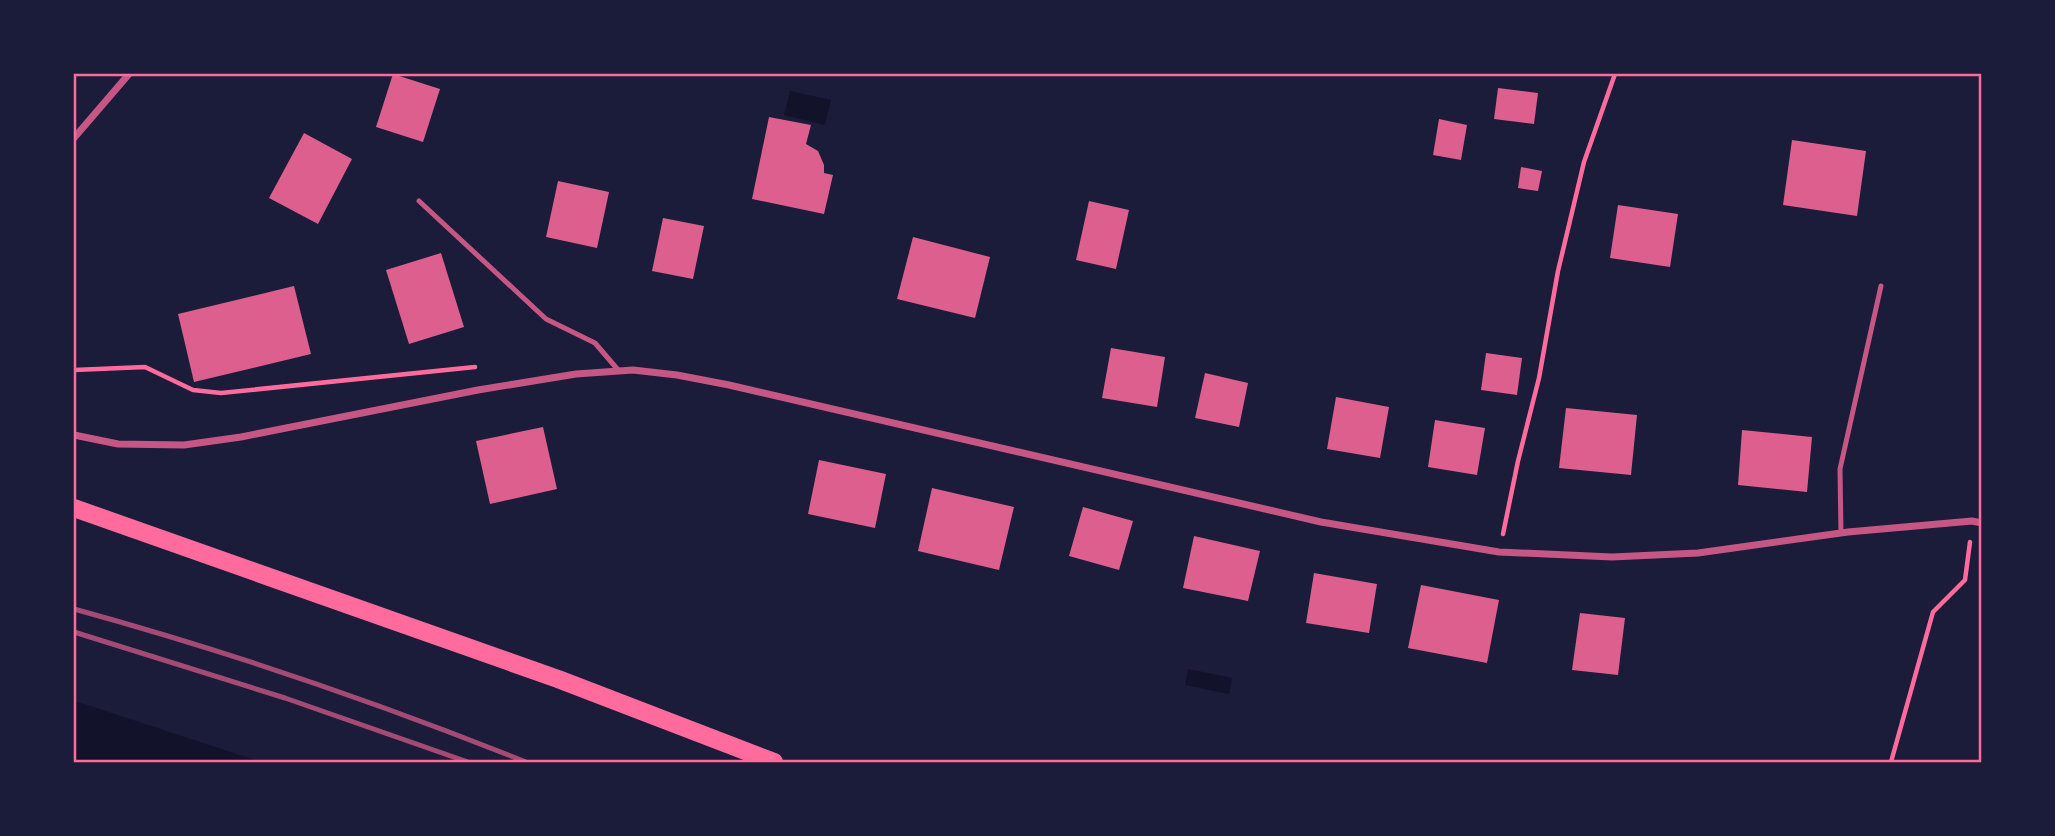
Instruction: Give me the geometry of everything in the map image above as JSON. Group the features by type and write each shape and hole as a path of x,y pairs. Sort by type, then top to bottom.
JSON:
{"main road":[{"path":"74,508 558,679 774,762"}],"street":[{"path":"74,138 129,74"},
{"path":"74,435 118,444 184,445 241,437 503,386 576,374 633,370 677,374 729,385 1321,522 1499,552 1612,557 1686,553 1844,533 1972,521 1982,523"}],"lane":[{"path":"419,201 547,319 595,343 619,371"},
{"path":"1844,533 1840,468 1881,286"}],"path":[{"path":"1499,552 1539,378 1558,271 1584,162 1615,74"},
{"path":"74,370 145,368 193,390 221,393 487,366"},
{"path":"1891,762 1933,611 1965,580 1972,521"}],"shaded area":[{"path":"790,91 831,100 825,125 784,115"},
{"path":"1188,669 1232,678 1229,694 1185,685"},
{"path":"74,702 81,703 261,762 74,762"}],"building":[{"path":"393,74 440,89 423,142 376,127"},
{"path":"1498,88 1538,93 1534,124 1494,119"},
{"path":"769,117 811,125 806,144 818,151 824,165 824,173 833,175 824,214 752,199"},
{"path":"1439,119 1467,125 1461,160 1433,155"},
{"path":"304,133 352,159 318,224 269,198"},
{"path":"1792,140 1866,151 1857,216 1783,205"},
{"path":"1521,167 1542,171 1538,191 1518,188"},
{"path":"558,181 609,192 597,248 546,237"},
{"path":"1089,201 1129,210 1116,269 1076,260"},
{"path":"1618,205 1678,214 1670,267 1610,258"},
{"path":"663,218 704,226 693,279 652,271"},
{"path":"913,237 990,257 975,318 897,299"},
{"path":"441,253 464,327 409,344 386,270"},
{"path":"294,286 311,354 194,382 178,314"},
{"path":"1111,348 1165,357 1157,407 1102,398"},
{"path":"1486,353 1522,358 1517,395 1481,390"},
{"path":"1205,373 1248,383 1239,427 1195,418"},
{"path":"1336,397 1389,407 1380,458 1327,449"},
{"path":"1566,408 1637,415 1631,475 1559,468"},
{"path":"1435,420 1485,428 1477,475 1428,467"},
{"path":"543,427 557,489 490,504 476,441"},
{"path":"1742,430 1812,437 1807,492 1738,485"},
{"path":"819,460 886,474 875,528 808,514"},
{"path":"932,488 1014,507 999,570 918,551"},
{"path":"1083,507 1133,521 1119,570 1069,556"},
{"path":"1194,536 1260,551 1248,601 1183,588"},
{"path":"1314,573 1377,584 1369,633 1306,623"},
{"path":"1421,585 1499,600 1487,663 1408,648"},
{"path":"1580,613 1625,618 1618,675 1572,670"}],"railway":[{"path":"74,609 302,679 526,762"},
{"path":"74,632 285,698 468,762"}]}
